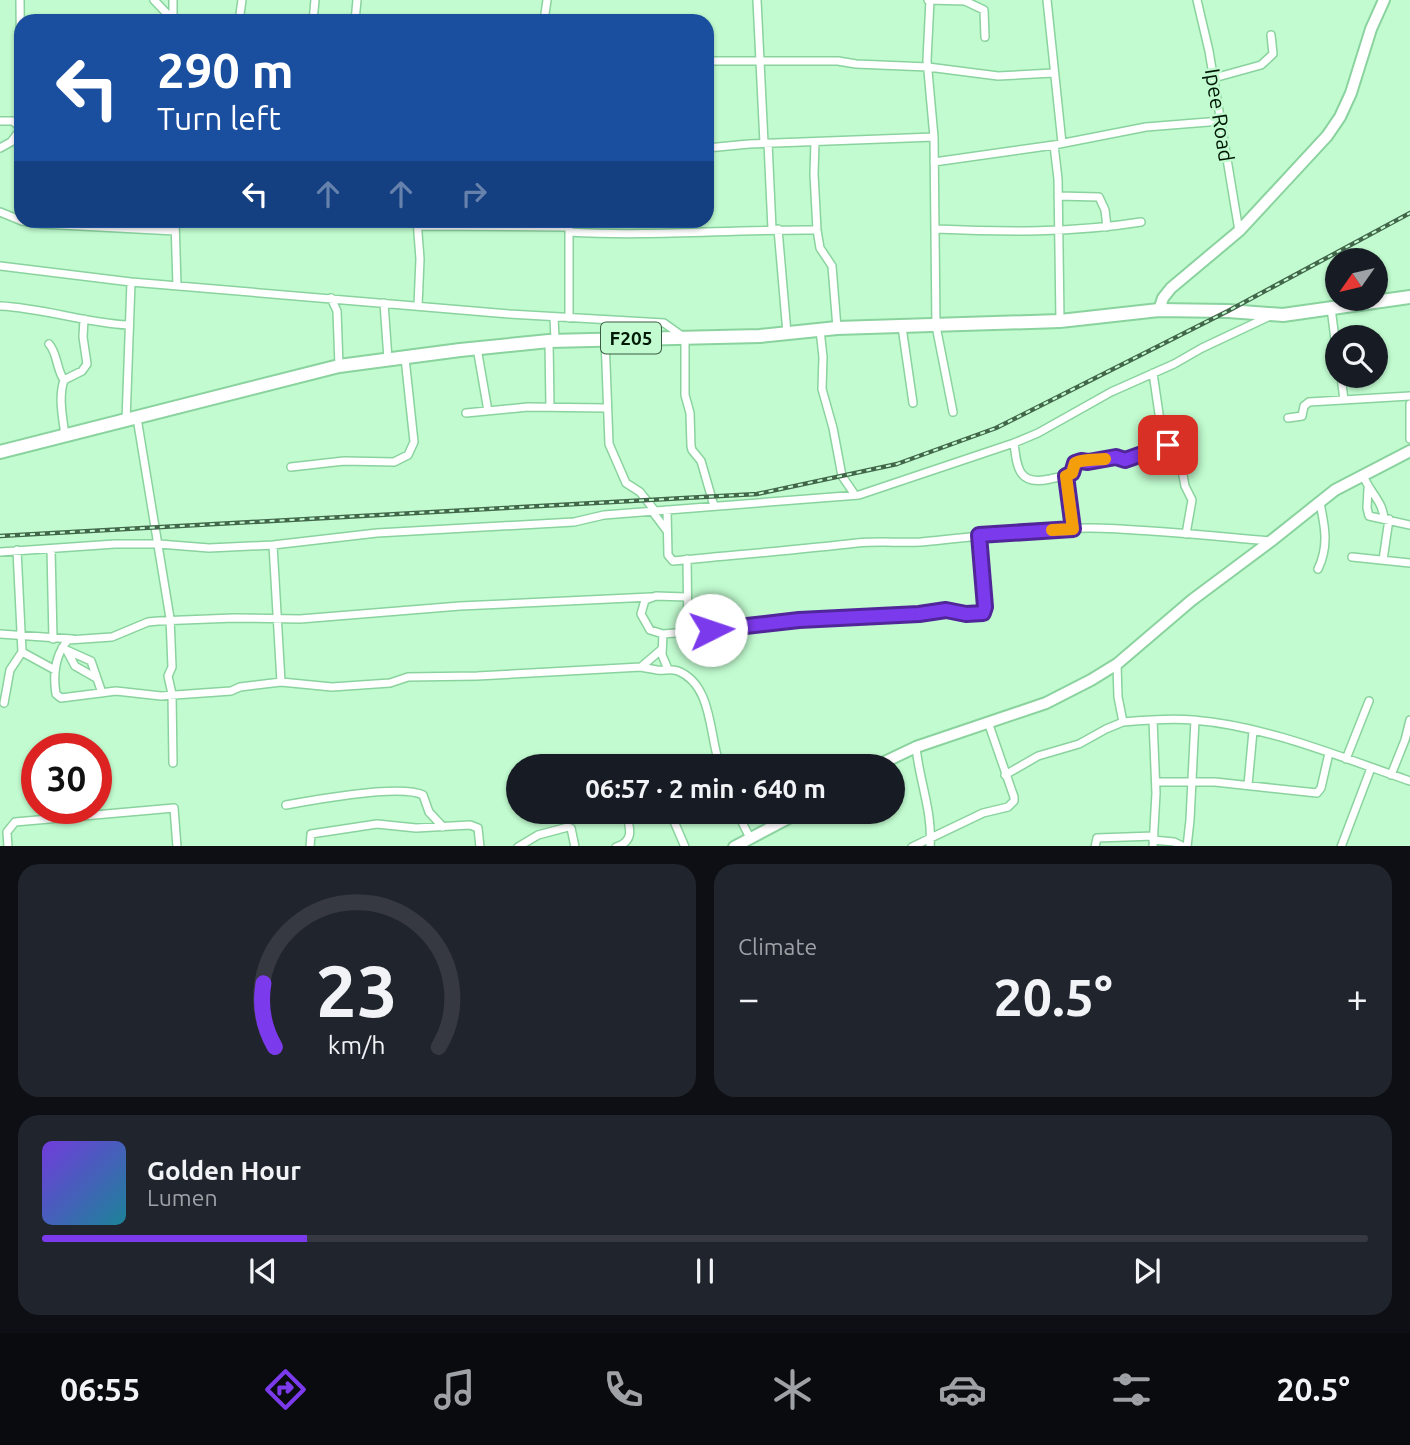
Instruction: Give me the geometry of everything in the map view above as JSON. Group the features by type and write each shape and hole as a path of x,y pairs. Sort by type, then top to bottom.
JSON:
{"main road":[{"name":"F205","path":"1388,300 1410,297"},
{"name":"F205","path":"0,452 339,366 477,348 605,338 685,338 837,328 1060,321 1159,310 1273,315 1325,309"}],"street":[{"path":"155,0 167,14"},
{"path":"757,0 758,61 787,333"},
{"path":"953,412 936,326 934,137 927,60 929,0 965,1 984,10 985,37"},
{"path":"1047,0 1058,144 1060,321"},
{"name":"Ipee Road","path":"1197,0 1214,78 1239,230"},
{"path":"1159,310 1163,298 1171,288 1239,230 1327,136 1340,117 1384,0"},
{"path":"1214,78 1266,62 1273,54 1271,35"},
{"path":"714,61 838,61 928,67 998,76 1053,73"},
{"path":"934,162 1058,144 1146,127 1221,121"},
{"path":"714,147 934,137"},
{"path":"815,142 817,230 820,248 832,265 837,328"},
{"path":"1058,196 1099,197 1105,210 1107,227"},
{"path":"935,229 1058,230 1141,222"},
{"path":"105,228 175,231 177,286"},
{"path":"417,228 418,306"},
{"path":"569,228 569,318"},
{"path":"582,228 626,235 817,230"},
{"path":"0,266 177,286 554,317 664,323 685,338 685,395 690,413 691,446 701,461 714,506"},
{"path":"131,282 128,325 131,419 159,544 170,621 172,667 168,676 172,694 173,763"},
{"path":"331,298 337,311 339,366"},
{"path":"384,303 388,359"},
{"path":"0,306 22,307 107,324 128,325"},
{"path":"0,552 115,544 209,548 273,545 377,533 574,522 604,515 855,495 1014,443 1055,424 1093,401 1273,315"},
{"path":"550,407 554,317"},
{"path":"64,380 82,371 87,365 82,337 84,319"},
{"path":"902,327 914,403"},
{"path":"820,330 822,389 833,428 837,462 842,476 855,495"},
{"path":"605,338 609,444 625,483 640,492 668,531"},
{"path":"48,344 54,350 59,373 64,380 61,394 65,436"},
{"path":"477,348 488,411"},
{"path":"291,467 344,461 394,462 408,455 414,442 405,358"},
{"path":"1153,373 1163,441 1179,454 1185,486 1192,500 1186,534"},
{"path":"1342,388 1344,400"},
{"path":"1288,418 1302,416 1304,406 1309,402 1410,397"},
{"path":"1410,404 1410,439"},
{"path":"466,413 502,408 606,408"},
{"path":"1014,443 1017,466 1028,480 1042,481 1072,473 1075,463 1081,461 1116,457 1125,460 1168,445"},
{"path":"901,754 1057,698 1117,664 1192,600 1346,482 1410,452"},
{"path":"1363,475 1368,489 1384,510 1387,519 1383,560"},
{"path":"1066,476 1073,529"},
{"path":"1368,489 1367,513 1372,519 1387,519 1410,525"},
{"path":"1318,569 1324,555 1326,530 1320,503"},
{"path":"667,510 671,560 834,548 858,543 902,543 1073,529 1271,541"},
{"path":"627,600 641,614 650,630 663,634 799,620 850,619 946,610 966,614 983,613 985,607 979,535"},
{"path":"273,545 281,682"},
{"path":"51,549 53,639"},
{"path":"4,703 10,670 22,652 17,550"},
{"path":"1352,556 1410,563"},
{"path":"687,559 688,633"},
{"path":"641,614 643,603 651,597"},
{"path":"0,634 53,639 112,637 148,622 300,619 460,607 686,597"},
{"path":"663,634 662,649 668,669"},
{"path":"72,639 66,642 55,670 56,694 59,698 116,691 133,694 230,691 240,687 281,682 332,687 390,683 408,677 641,667 668,669 687,676 702,692 715,754"},
{"path":"641,667 662,649"},
{"path":"65,650 75,666 96,678"},
{"path":"65,650 91,661 102,693"},
{"path":"22,652 55,670"},
{"path":"1117,664 1118,697 1123,722"},
{"path":"1346,759 1369,701"},
{"path":"1153,720 1156,782 1153,841"},
{"path":"1005,775 1038,756 1079,744 1123,722 1195,720 1253,731 1410,781"},
{"path":"1094,846 1097,838 1118,837 1174,842 1185,846 1195,720"},
{"path":"1391,775 1410,720"},
{"path":"912,846 930,842 983,813 1008,807 1014,801 988,722"},
{"path":"1248,785 1253,731"},
{"path":"916,747 918,770 927,801 930,842"},
{"path":"1156,782 1192,781 1317,793 1321,788 1329,753"},
{"path":"1340,846 1371,768"},
{"path":"286,805 366,793 415,791 423,795 429,813 443,827"},
{"path":"8,846 7,832 15,822 174,808 177,846"},
{"path":"310,846 311,834 376,824 416,828 470,825 478,828 480,846"},
{"path":"616,846 629,844 628,824"},
{"path":"675,824 685,846"},
{"path":"743,824 750,838"},
{"path":"734,846 777,824"},
{"path":"517,846 538,835 568,827 571,828 575,846"},
{"path":"1116,846 1118,837"}],"railway":[{"path":"0,536 757,494 897,464 996,428 1228,311 1410,213"}],"slow traffic":[{"path":"1052,530 1073,529 1066,476 1072,473 1075,463 1105,459"}],"route":[{"path":"711,630 799,620 932,613 939,610 973,615 983,613 985,607 979,535 1073,529 1066,476 1072,473 1075,463 1116,457 1121,461 1168,445"}]}
